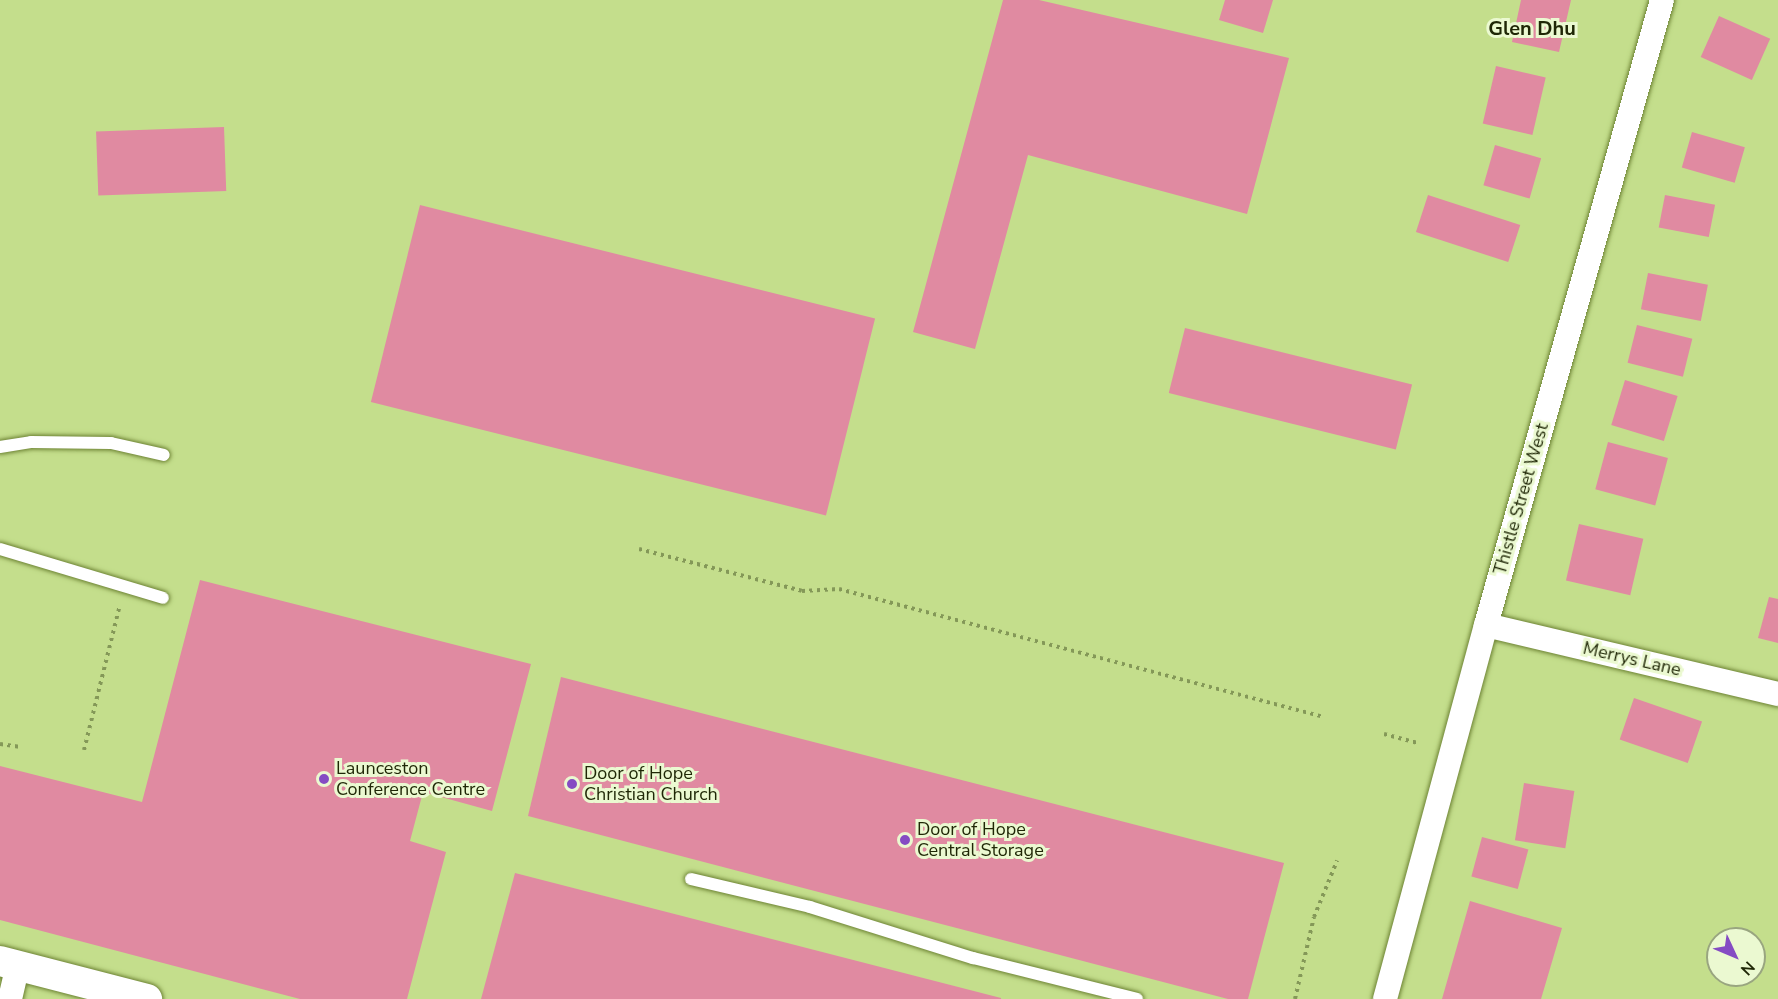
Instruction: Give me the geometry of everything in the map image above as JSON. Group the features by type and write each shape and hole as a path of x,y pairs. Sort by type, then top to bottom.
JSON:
{"street":[{"name":"Thistle Street West","path":"1385,999 1486,625 1662,0"},
{"name":"Merrys Lane","path":"1486,625 1778,694"},
{"path":"10,999 9,963 147,999"}],"lane":[{"path":"0,447 31,442 111,443 164,455"},
{"path":"0,549 163,598"},
{"path":"691,879 810,907 973,958 1137,999"}],"path":[{"path":"639,549 802,591 839,589 1324,717"},
{"path":"84,750 123,596"},
{"path":"1384,734 1417,742"},
{"path":"0,744 21,747"},
{"path":"1295,999 1314,917 1336,861"}],"building":[{"path":"1003,0 1039,0 1289,58 1247,214 1028,155 975,349 913,332"},
{"path":"1225,0 1273,0 1263,33 1219,20"},
{"path":"1521,0 1571,0 1559,52 1512,42"},
{"path":"1719,16 1770,39 1752,80 1701,57"},
{"path":"1496,66 1546,77 1532,135 1483,123"},
{"path":"224,127 226,191 98,195 96,131"},
{"path":"1692,132 1745,147 1735,183 1682,168"},
{"path":"1495,145 1541,158 1530,199 1483,185"},
{"path":"1428,195 1520,225 1508,262 1416,232"},
{"path":"1665,195 1715,205 1709,237 1659,227"},
{"path":"420,205 875,318 826,515 371,402"},
{"path":"1648,273 1708,285 1701,321 1641,309"},
{"path":"1637,325 1692,339 1683,377 1628,363"},
{"path":"1185,328 1412,385 1396,450 1169,393"},
{"path":"1625,380 1678,396 1664,441 1611,425"},
{"path":"1608,442 1668,458 1655,505 1595,489"},
{"path":"1579,524 1643,539 1630,595 1566,581"},
{"name":"Launceston Conference Centre","path":"200,580 531,664 492,811 423,792 410,841 446,852 407,999 300,999 0,920 0,766 142,802"},
{"path":"1769,597 1778,599 1778,643 1758,638"},
{"name":"Door of Hope Central Storage","path":"561,677 1284,863 1248,999 1228,999 528,816"},
{"path":"1634,698 1702,721 1688,763 1620,740"},
{"path":"1524,783 1574,791 1565,848 1515,840"},
{"path":"1482,837 1528,849 1518,889 1471,877"},
{"path":"515,873 1001,998 1001,999 481,999"},
{"path":"1470,901 1562,928 1541,999 1442,999"}],"place":[{"name":"Launceston Conference Centre","path":"324,779"},
{"name":"Door of Hope Christian Church","path":"572,784"},
{"name":"Door of Hope Central Storage","path":"905,840"}],"district":[{"name":"Glen Dhu","path":"1532,28"}]}
